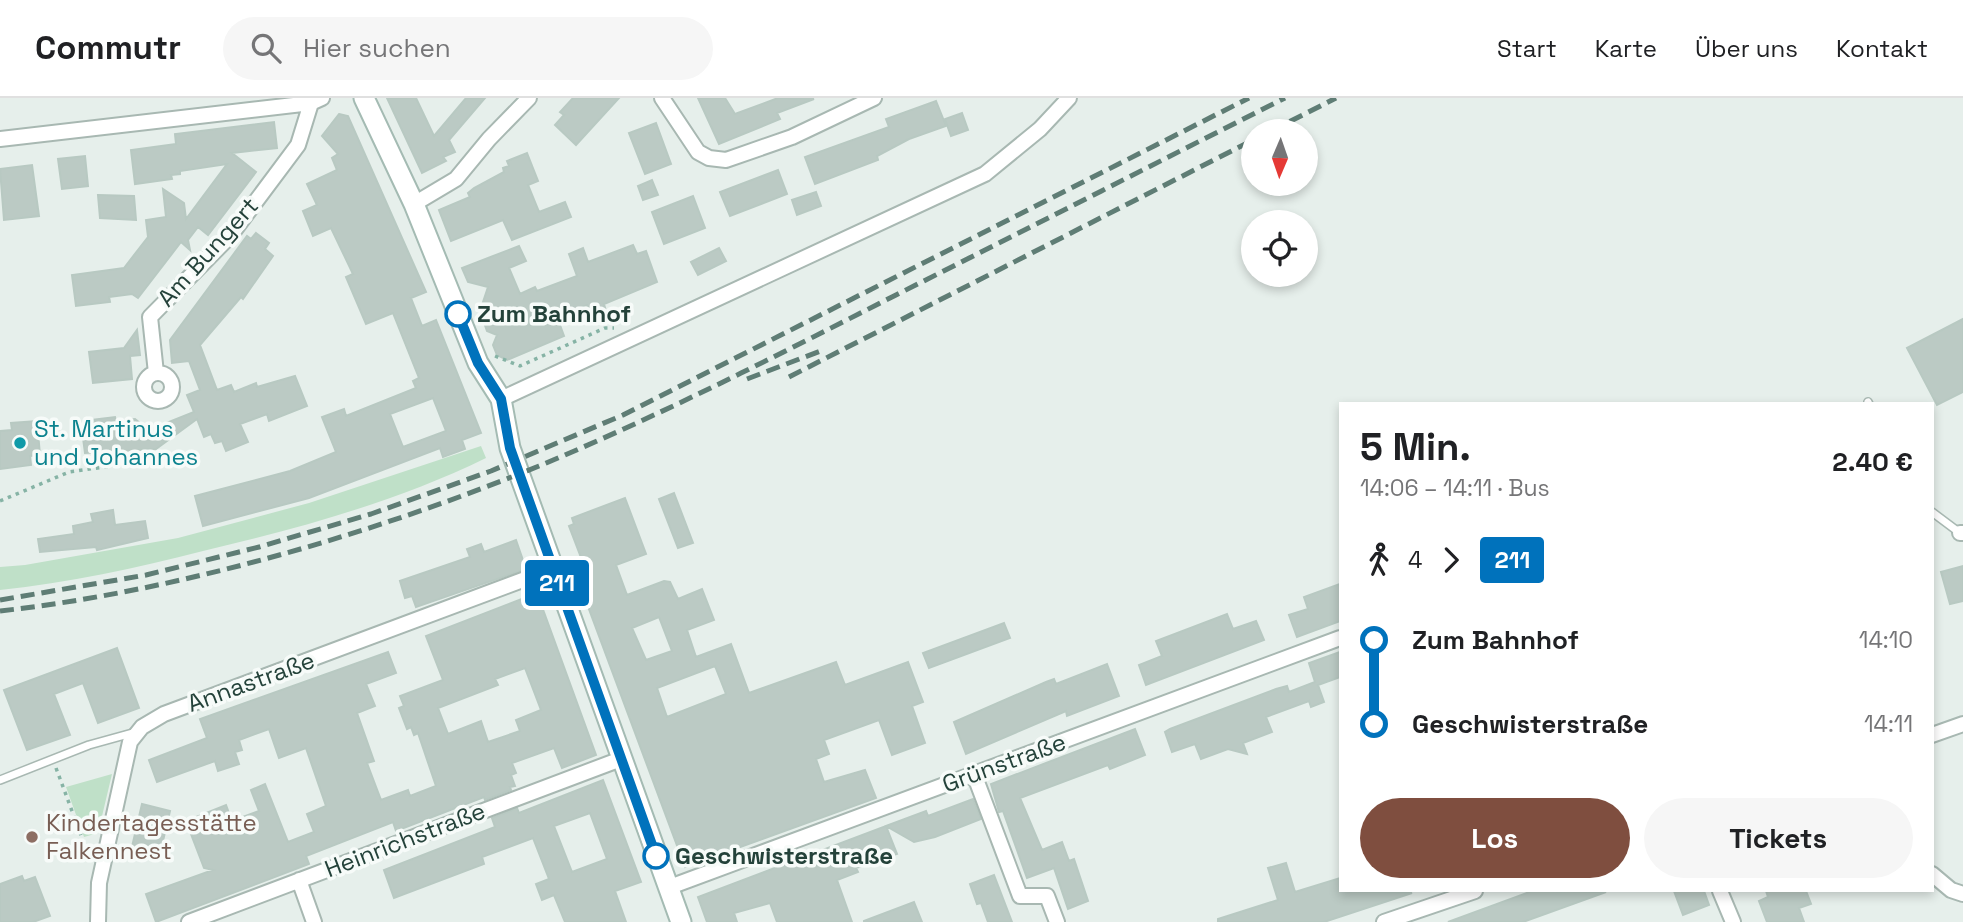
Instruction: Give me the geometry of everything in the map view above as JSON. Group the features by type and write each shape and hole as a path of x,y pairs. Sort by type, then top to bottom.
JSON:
{"street":[{"path":"364,98 414,204 478,363 501,399 510,448 681,922"},
{"path":"414,204 456,179 489,138 529,98"},
{"path":"662,98 689,142 698,152 717,160 726,160 792,137 874,98"},
{"path":"501,399 551,373 985,174 1040,130 1069,98"},
{"path":"0,139 317,100"},
{"name":"Am Bungert","path":"156,373 150,317 230,236 298,145 317,100"},
{"name":"Annastraße","path":"137,732 164,714 225,690 356,644 552,569"},
{"name":"Grünstraße","path":"667,888 1339,638"},
{"path":"1934,734 1963,724"},
{"path":"98,922 99,883 130,742 137,732"},
{"name":"Heinrichstraße","path":"189,922 621,759"},
{"path":"974,774 1020,896 1047,896 1057,922"},
{"path":"1934,876 1951,890 1963,894"},
{"path":"299,880 314,922"},
{"path":"1384,922 1472,892"},
{"path":"1720,892 1733,922"}],"lane":[{"path":"1934,513 1961,533"},
{"path":"0,780 53,759 137,732"}],"path":[{"path":"490,345 495,357 520,366 606,328 617,328"},
{"path":"0,501 69,472 146,461"},
{"path":"53,759 85,846 86,869"}],"green space":[{"path":"481,446 486,458 452,474 382,501 311,523 128,569 0,590 0,567 178,538 309,503"},
{"path":"112,774 98,833 84,837 66,787"}],"building":[{"path":"387,98 416,98 434,136 466,98 485,98 449,140 455,152 443,157 446,161 422,173"},
{"path":"573,98 619,98 576,145 555,125 564,115 560,112"},
{"path":"698,98 725,98 735,114 778,98 814,99 777,113 780,119 719,144"},
{"path":"936,101 946,126 909,139 877,156 878,160 815,184 805,157 889,127 886,119"},
{"path":"962,113 968,130 951,136 945,119"},
{"path":"339,114 348,116 426,292 411,298 422,326 436,320 481,433 462,440 465,449 443,457 440,448 309,498 203,526 195,496 290,471 336,452 322,417 344,409 346,416 416,388 413,381 419,378 393,313 366,324 346,277 353,274 331,228 313,236 303,211 317,205 307,184 337,170 332,158 338,154 322,136","holes":["433,398 446,431 403,447 390,414"]},
{"path":"274,122 277,148 232,153 256,172 208,235 198,227 188,240 190,250 181,242 138,298 132,294 109,297 110,302 76,306 72,275 124,268 148,237 146,220 166,217 163,189 184,203 186,219 227,164 180,171 180,174 171,175 172,179 135,184 131,150 176,144 175,134"},
{"path":"656,123 671,164 645,174 629,133"},
{"path":"527,153 538,181 528,185 539,212 565,202 571,217 512,240 503,220 451,241 439,210 470,197 468,193 474,188 504,172 503,168 509,166 507,161"},
{"path":"85,156 88,186 62,189 58,159"},
{"path":"32,165 39,216 4,220 0,169"},
{"path":"778,170 787,194 730,216 720,192"},
{"path":"652,180 658,195 643,200 638,186"},
{"path":"816,192 821,206 797,215 792,200"},
{"path":"98,195 134,196 136,220 100,218"},
{"path":"693,196 705,228 664,244 652,212"},
{"path":"256,233 269,243 265,249 273,256 243,299 241,297 200,345 217,390 231,385 234,392 256,383 257,387 295,376 307,406 269,421 267,414 240,424 248,442 226,451 222,441 215,443 211,434 204,437 197,419 156,449 85,453 83,438 92,436 90,420 115,417 116,421 135,419 149,430 194,412 187,395 200,390 189,361 172,363 170,340 247,236 251,239"},
{"path":"633,245 637,254 646,251 657,282 604,304 607,315 593,320 587,305 557,317 564,336 507,360 497,355 493,345 497,335 487,331 480,311 488,287 468,282 462,268 519,246 526,261 509,268 520,294 535,287 537,291 577,276 569,254 583,248 588,262"},
{"path":"719,248 726,261 698,275 691,262"},
{"path":"1963,319 1963,392 1937,405 1907,348"},
{"path":"137,330 140,355 130,356 132,379 93,383 89,352 124,348"},
{"name":"St. Martinus und Johannes","path":"37,421 40,455 30,456 31,465 0,469 0,431 12,430 11,423"},
{"path":"674,493 693,543 678,548 659,499"},
{"path":"625,498 646,554 616,565 627,595 664,581 670,582 678,599 702,589 714,620 687,630 696,657 731,644 749,693 836,662 845,685 908,662 923,702 912,706 925,743 892,755 879,720 824,740 829,754 816,759 824,782 865,770 876,798 685,867 583,593 593,589 569,526 574,524 572,518","holes":["659,617 672,651 646,660 632,628","715,666 726,694 667,717 657,688"]},
{"path":"113,510 115,525 145,521 148,538 97,550 96,547 40,552 38,539 74,534 73,526 93,522 91,514"},
{"path":"516,540 526,569 416,607 412,596 405,598 400,581 470,557 467,549 481,544 484,552"},
{"path":"1963,566 1963,601 1950,604 1941,572"},
{"path":"1339,584 1339,621 1297,637 1289,615 1308,609 1304,597"},
{"path":"537,593 596,755 562,768 554,748 512,763 516,773 511,775 515,786 510,787 511,790 485,800 484,797 396,831 393,822 306,856 309,864 156,922 146,894 213,870 204,868 186,821 226,805 232,821 259,811 251,790 265,784 288,842 314,832 307,814 326,806 306,748 279,758 269,729 239,740 242,750 235,752 239,764 218,771 215,761 157,782 149,760 207,738 200,719 388,652 396,673 366,684 375,706 357,713 374,761 367,763 381,800 408,790 410,796 436,786 418,733 414,735 411,727 407,729 399,708 404,706 400,696 443,680 426,636","holes":["525,668 541,710 516,720 520,731 488,742 481,721 448,734 438,708 498,685 495,679"]},
{"path":"1227,614 1233,629 1256,621 1264,640 1146,685 1139,665 1162,656 1156,641"},
{"path":"1004,623 1010,638 929,668 923,653"},
{"path":"117,648 139,708 98,723 83,683 54,694 70,735 27,750 4,690"},
{"path":"1339,652 1339,677 1318,685 1324,702 1311,707 1309,701 1266,717 1272,732 1243,743 1247,754 1228,749 1201,759 1195,744 1172,752 1165,732 1276,689 1287,686 1289,692 1315,682 1309,663"},
{"path":"1107,664 1119,696 1067,716 1066,711 966,754 954,722 1046,682 1054,679 1056,684"},
{"path":"1135,729 1145,755 1110,769 1108,765 1020,798 1042,850 1062,842 1069,861 1074,859 1088,901 1068,909 1054,868 1027,878 1003,811 999,812 991,784"},
{"path":"603,780 641,882 615,891 626,922 565,922 554,895 542,900 536,884 549,879 533,838 482,857 484,864 394,898 384,870 495,827 492,818 517,808 519,813","holes":["590,813 607,859 572,872 554,826"]},
{"path":"973,799 981,819 935,837 914,842 886,826 926,811 928,816"},
{"path":"142,804 170,811 159,858 131,851"},
{"path":"886,826 897,854 856,868 858,872 837,880 852,922 777,922 770,903 734,913 737,922 707,922 698,897"},
{"path":"1286,863 1295,892 1339,878 1339,892 1412,893 1324,922 1218,922 1218,919 1278,900 1268,868"},
{"path":"994,875 1012,922 988,922 981,903 977,904 970,884"},
{"path":"22,876 24,881 35,877 50,916 33,922 0,922 0,884"},
{"path":"1529,892 1606,892 1523,922 1448,922"},
{"path":"1674,892 1704,892 1709,905 1683,915"},
{"path":"1766,892 1806,892 1811,904 1799,908 1804,922 1767,922 1759,901 1768,897"},
{"path":"914,902 922,922 864,922 864,921"}],"railway":[{"path":"0,600 146,575 259,547 371,514 491,471 623,415 1249,98"},
{"path":"0,611 136,589 274,556 410,515 539,466 761,363 1285,98"},
{"path":"1295,119 1336,98"},
{"path":"789,377 1241,146"},
{"path":"747,379 823,350"}],"bus line":[{"name":"211","path":"458,314 478,363 501,399 502,418 510,448 656,856"}],"place":[{"name":"Zum Bahnhof","path":"458,314"},
{"name":"St. Martinus und Johannes","path":"20,443"},
{"name":"Kindertagesstätte Falkennest","path":"32,837"},
{"name":"Geschwisterstraße","path":"656,856"}]}
